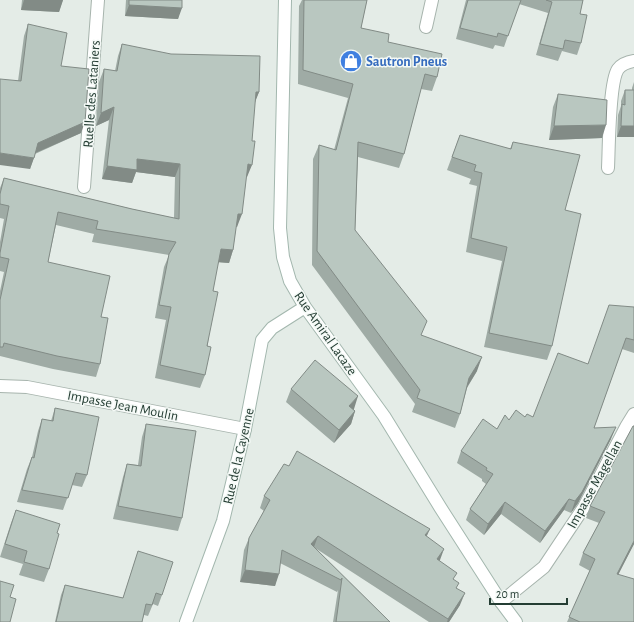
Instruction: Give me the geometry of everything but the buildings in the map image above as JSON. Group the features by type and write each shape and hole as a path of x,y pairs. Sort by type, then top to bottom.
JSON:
{"street":[{"name":"Ruelle des Lataniers","path":"84,187 98,0"},
{"name":"Rue Amiral Lacaze","path":"285,0 280,228 283,257 290,281 305,307 384,416 440,507 501,602 516,622"},
{"path":"426,27 432,0"},
{"path":"608,168 612,83 618,69 624,64 634,61"},
{"name":"Rue de la Cayenne","path":"186,622 223,521 245,430 262,340 272,328 305,307"},
{"name":"Impasse Jean Moulin","path":"0,386 27,387 245,430"},
{"name":"Impasse Magellan","path":"501,602 544,567 584,507 634,414"}],"place":[{"name":"Sautron Pneus","path":"351,61"}]}
